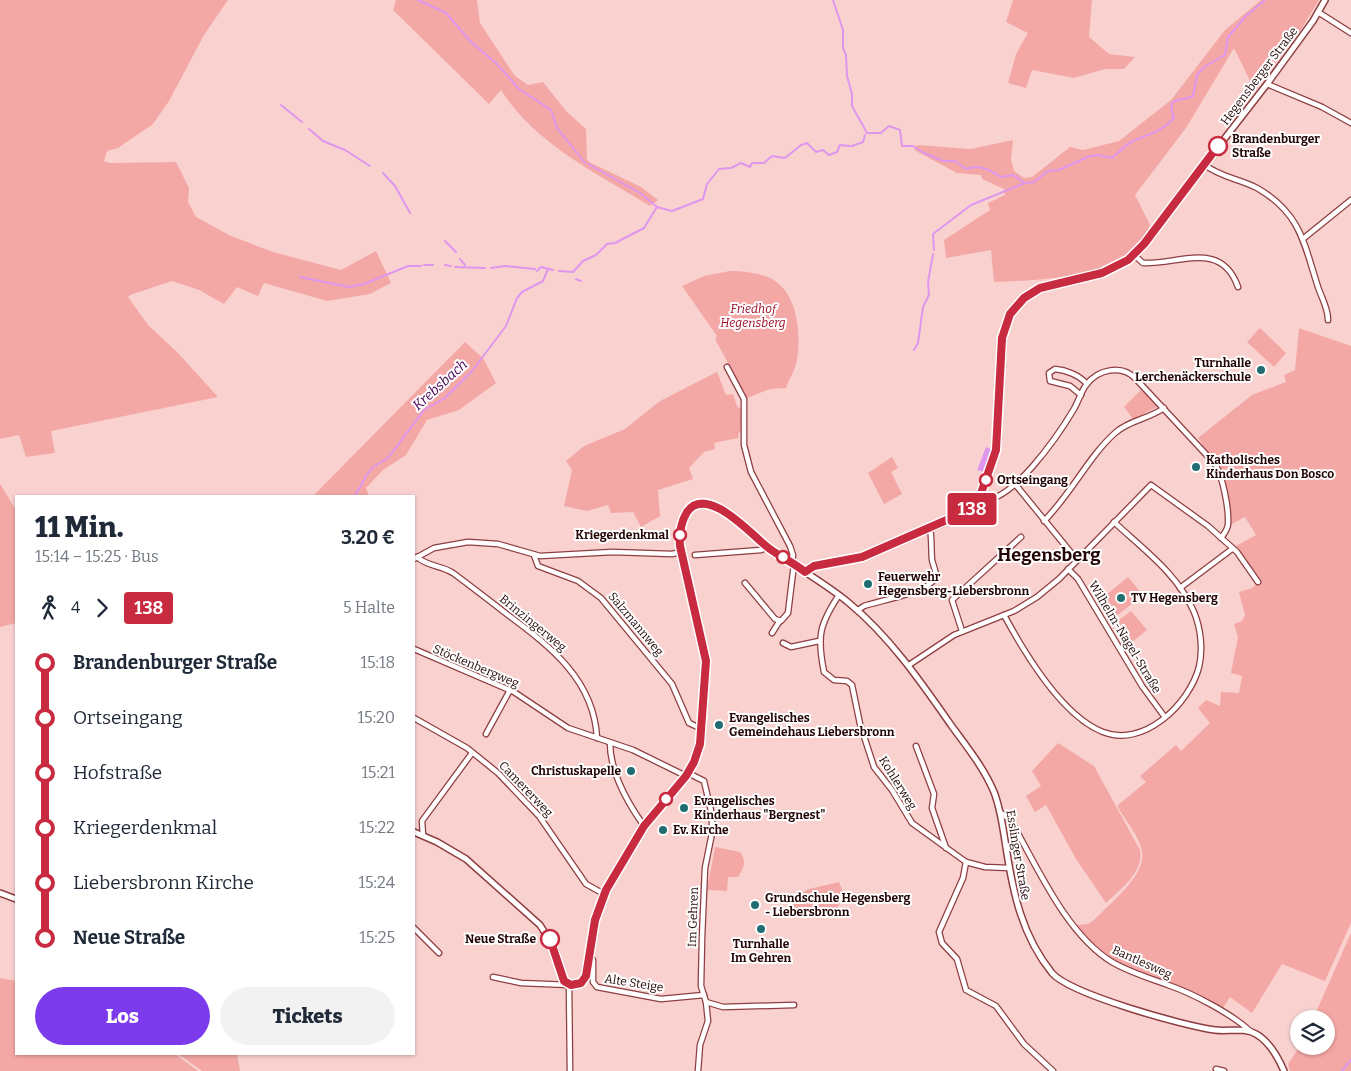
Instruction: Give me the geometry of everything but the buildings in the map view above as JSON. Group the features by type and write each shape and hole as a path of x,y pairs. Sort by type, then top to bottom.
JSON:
{"street":[{"name":"Hegensberger Straße","path":"979,500 996,450 1002,338 1010,314 1024,298 1040,288 1102,273 1122,264 1134,255 1267,84 1325,0"},
{"path":"1318,12 1351,33"},
{"path":"1267,84 1322,107 1351,123"},
{"path":"1205,165 1215,172 1248,184 1268,196 1290,216 1304,238 1318,287 1328,309 1328,320"},
{"path":"1304,238 1351,200"},
{"path":"1134,255 1140,262 1149,264 1189,257 1209,259 1231,272 1238,287"},
{"path":"727,366 744,400 744,448 751,472 790,546 793,556 788,613 772,633"},
{"path":"1081,395 1070,386 1050,381 1049,373 1054,369 1066,371 1087,384"},
{"path":"805,572 814,566 858,558 974,508 979,500 990,500 1014,484 1053,441 1087,384 1099,375 1116,369 1127,371 1207,453 1218,469 1228,524 1221,538"},
{"path":"1044,521 1064,499 1113,434 1127,424 1164,408"},
{"path":"1014,484 1077,560"},
{"path":"908,665 962,631 1004,615 1033,600 1068,569 1152,485 1194,514 1237,552 1258,582"},
{"name":"Esslinger Straße","path":"681,552 680,532 690,508 701,503 710,504 722,510 768,547 858,610 908,665 984,772 1000,812 1016,904 1024,924 1045,963 1062,982 1093,996 1198,1026 1216,1030 1250,1031"},
{"path":"1004,615 1040,675 1073,710 1096,729 1116,736 1130,735 1147,729 1164,716 1188,692 1200,660 1201,644 1197,621 1180,588 1155,559 1114,522"},
{"path":"858,610 864,606 912,593 925,586 934,578 936,574 932,557 930,528"},
{"path":"962,631 952,600 1021,536"},
{"path":"416,558 434,548 468,542 498,544 534,555 681,552 706,661 702,729 697,755 687,775 644,826 604,894 595,920 584,980 578,984 569,985 521,983 493,977"},
{"path":"695,555 763,550 768,547"},
{"path":"1180,588 1232,549"},
{"name":"Salzmannweg","path":"534,555 538,566 578,581 604,601 672,684 689,723 702,729"},
{"name":"Brinzingerweg","path":"416,558 425,564 441,566 453,573 562,658 579,680 588,698 596,725 597,738"},
{"name":"Wilhelm-Nagel-Straße","path":"1068,569 1076,577 1142,686 1164,716"},
{"path":"745,583 779,622"},
{"path":"783,642 790,647 819,641 823,620 839,595"},
{"name":"Kohlerweg","path":"819,641 824,672 835,680 850,683 853,687 859,721 874,767 890,787 912,823 966,862 985,868 1009,868"},
{"name":"Stöckenbergweg","path":"415,649 510,690 559,723 587,736 640,753 687,775"},
{"path":"486,734 510,690"},
{"name":"Camererweg","path":"415,719 472,753 498,773 524,799 552,833 584,882 604,894"},
{"path":"610,743 611,763 625,800 644,826"},
{"name":"Kohlerweg","path":"916,746 934,794 932,808 947,849"},
{"path":"424,836 422,821 472,753"},
{"name":"Im Gehren","path":"687,775 704,781 712,821 712,845 705,868 701,972 708,1021 700,1045 698,1071"},
{"name":"Bantlesweg","path":"1000,812 1011,821 1062,908 1082,935 1100,954 1114,964 1187,993 1241,1023 1250,1031"},
{"path":"415,832 466,859 540,925 554,946 562,977 569,985 570,1071"},
{"path":"966,862 963,878 951,908 939,929 940,940 957,959 965,989 994,1004 1024,1044 1053,1071"},
{"path":"0,893 15,899"},
{"path":"415,929 438,953"},
{"name":"Alte Steige","path":"588,955 593,960 593,984 597,987 661,999 704,995"},
{"path":"706,1002 723,1007 794,1005"},
{"path":"1250,1031 1267,1043 1284,1071"},
{"path":"1216,1068 1224,1071"}],"green space":[{"path":"0,0 228,0 204,35 169,101 153,124 118,148 107,151 104,161 110,163 176,162 189,188 188,202 196,217 231,236 273,252 341,270 376,251 391,283 370,294 327,301 264,283 258,296 237,287 224,304 199,290 172,281 130,295 128,297 148,325 177,352 218,397 51,431 55,453 26,457 19,435 0,439"},
{"path":"394,0 477,0 480,23 515,76 528,85 543,82 567,112 586,129 587,159 589,162 641,187 658,200 650,206 549,142 515,109 501,90 489,104 393,10 396,1"},
{"path":"1013,0 1092,0 1089,37 1109,54 1135,57 1124,69 1105,69 1074,78 1032,70 1026,88 1008,83 1016,54 1028,33 1006,22"},
{"path":"1261,0 1319,0 1302,28 1255,91 1234,48 1186,128 1135,195 1150,225 1140,243 1124,256 1105,266 1082,273 1036,280 994,282 991,250 946,258 944,240 990,210 988,203 1005,195 1004,189 982,179 981,175 957,173 914,150 917,145 971,149 1013,140 1011,159 1014,171 1024,178 1032,177 1070,147 1083,150 1119,141 1171,100 1225,30"},
{"name":"Friedhof Hegensberg","path":"730,271 753,273 770,278 783,288 789,296 798,328 798,349 794,370 786,388 770,389 747,398 715,339 717,336 682,286 704,276"},
{"path":"1260,328 1286,353 1274,367 1247,342"},
{"path":"1299,328 1351,346 1351,923 1325,981 1282,964 1252,1013 1230,997 1222,1010 1143,976 1106,954 1090,941 1076,925 1088,924 1094,920 1126,889 1139,870 1142,860 1140,845 1117,806 1146,782 1140,776 1176,745 1181,751 1210,723 1198,708 1206,700 1220,706 1221,692 1239,693 1242,676 1231,673 1238,637 1234,624 1242,621 1245,615 1239,592 1252,588 1259,581 1234,547 1256,535 1245,517 1230,525 1221,471 1198,438 1252,395 1286,382 1284,375 1295,370"},
{"path":"465,342 483,358 496,383 459,410 427,420 406,455 383,470 366,488 369,495 314,495"},
{"path":"717,372 726,395 733,394 737,406 742,410 742,431 739,432 738,438 714,443 715,449 704,452 689,468 693,479 658,490 660,516 641,527 633,512 611,513 608,505 587,511 564,506 572,470 566,461 584,446 625,429 660,401"},
{"path":"1143,388 1157,403 1157,407 1133,419 1124,407"},
{"path":"892,457 898,468 891,472 902,494 884,504 868,473"},
{"path":"0,484 15,508 15,623 0,627"},
{"name":"TV Hegensberg","path":"1128,577 1143,595 1114,618 1100,600"},
{"name":"TV Hegensberg","path":"1131,611 1147,630 1132,642 1116,622"},
{"path":"1058,743 1094,766 1140,850 1140,858 1135,873 1106,903 1076,859 1046,805 1035,812 1026,796 1041,786 1032,771"},
{"path":"715,847 740,852 744,861 743,868 738,877 728,877 727,891 707,890"},
{"path":"839,882 844,894 833,917 790,916 788,914 789,895 795,896 809,889"},
{"path":"1351,933 1351,1071 1290,1071 1288,1064 1294,1055 1335,1055 1335,1010 1317,1010"},
{"path":"0,978 15,981 15,1055 176,1055 198,1071 0,1071"},
{"path":"179,1055 237,1055 240,1071 202,1071"}],"shaded area":[{"path":"986,447 991,449 984,472 977,470"}],"waterway":[{"path":"418,0 446,13 471,42 496,63 519,89 551,110 557,128 585,163"},
{"path":"833,0 843,30 843,48 846,55 852,106 867,133 881,133 889,126 900,130 902,146 913,146 943,161 955,161 966,169 980,167 1001,177 1013,175 1025,183 1034,182 1048,171 1059,170 1090,156 1098,155 1112,158 1130,143 1165,127 1174,118 1171,106 1173,103 1193,96 1197,75 1204,67 1225,55 1228,37 1246,16 1265,0"},
{"path":"281,105 302,122"},
{"path":"309,129 323,141 345,150 370,166"},
{"name":"Krebsbach","path":"852,146 863,142 865,135"},
{"name":"Krebsbach","path":"559,271 573,272 583,261 596,255 607,244 615,243 644,228 657,207 672,211 703,199 707,184 719,169 731,168 741,163 750,167 752,163 764,163 772,156 785,158 801,145 807,143 816,152 823,150 829,155 837,152 840,145 850,146"},
{"path":"588,164 640,193 657,207"},
{"path":"383,173 395,186 410,213"},
{"path":"934,250 933,234 971,205 1025,183"},
{"path":"445,241 456,252"},
{"path":"914,350 918,343 923,307 929,295 928,282 933,254"},
{"path":"460,259 465,265"},
{"path":"424,265 433,265"},
{"path":"445,265 451,266"},
{"path":"300,277 349,287 364,284 408,266 421,266"},
{"path":"491,268 505,266 535,269"},
{"path":"455,267 485,268"},
{"name":"Krebsbach","path":"537,271 541,267 553,270"},
{"name":"Krebsbach","path":"356,495 373,467 388,458 424,410 445,398 472,371 506,326 517,298 522,292 543,281 548,269"},
{"path":"576,279 581,281"},
{"path":"1342,1071 1351,1060"}],"bus line":[{"name":"138","path":"550,939 556,952 564,981 571,985 581,983 586,976 597,913 614,874 653,813 683,780 697,755 702,729 706,665 680,546 680,530 689,510 694,505 701,503 716,506 772,550 805,572 809,567 862,557 974,508 977,505 996,450 1000,351 1004,327 1010,314 1017,304 1030,293 1040,288 1102,273 1116,268 1128,260 1144,244 1218,146"}],"place":[{"name":"Brandenburger Straße","path":"1218,146"},
{"name":"Turnhalle Lerchenäckerschule","path":"1261,370"},
{"name":"Katholisches Kinderhaus Don Bosco","path":"1196,467"},
{"name":"Ortseingang","path":"986,480"},
{"name":"Kriegerdenkmal","path":"680,535"},
{"name":"Feuerwehr Hegensberg-Liebersbronn","path":"868,584"},
{"name":"TV Hegensberg","path":"1121,598"},
{"name":"Evangelisches Gemeindehaus Liebersbronn","path":"719,725"},
{"name":"Christuskapelle","path":"631,771"},
{"name":"Evangelisches Kinderhaus \"Bergnest\"","path":"684,808"},
{"name":"Ev. Kirche","path":"663,830"},
{"name":"Grundschule Hegensberg - Liebersbronn","path":"755,905"},
{"name":"Turnhalle Im Gehren","path":"761,929"},
{"name":"Neue Straße","path":"550,939"}],"district":[{"name":"Hegensberg","path":"1049,555"}]}
